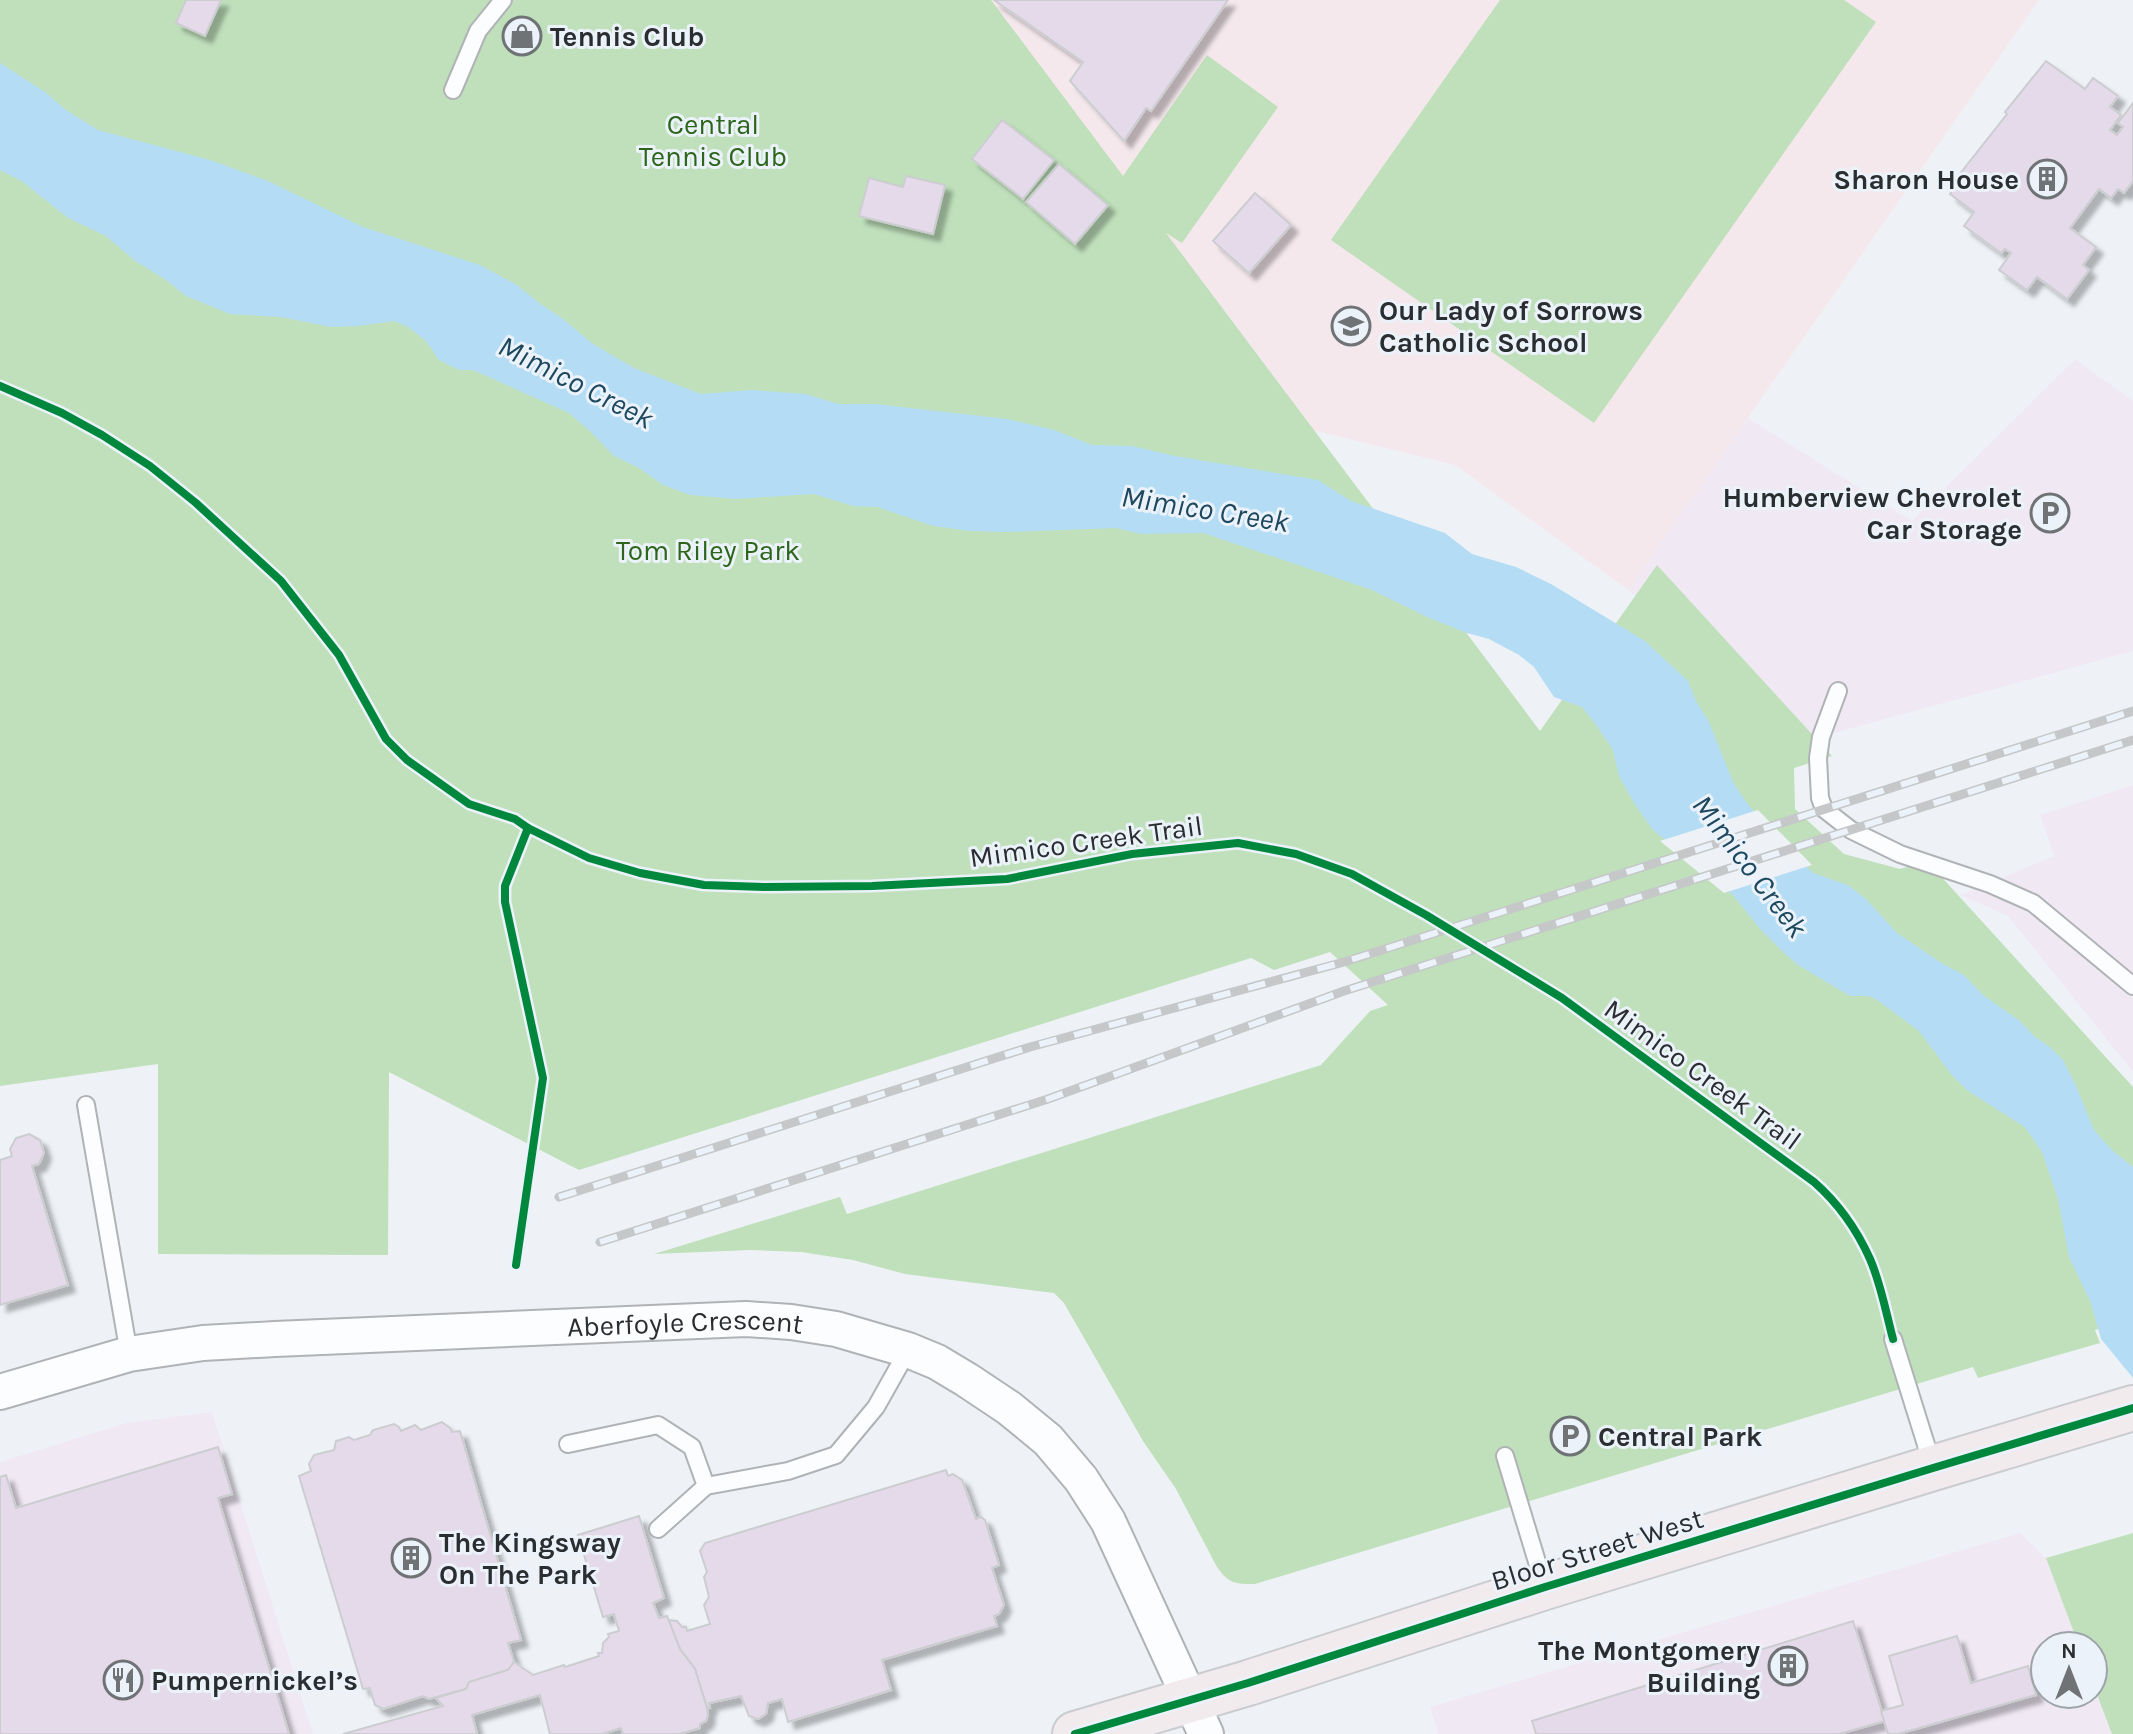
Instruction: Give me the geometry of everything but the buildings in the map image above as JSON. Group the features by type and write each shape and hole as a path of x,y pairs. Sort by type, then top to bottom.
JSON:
{"main road":[{"name":"Bloor Street West","path":"1075,1734 1198,1717 1371,1644 1545,1587 2133,1408"}],"street":[{"name":"Aberfoyle Crescent","path":"0,1392 129,1354 203,1343 746,1319 836,1329 937,1362 1009,1408 1048,1440 1081,1479 1108,1521 1198,1717"}],"lane":[{"path":"453,90 478,31 503,0"},
{"path":"1838,691 1821,737 1818,758 1820,798 1824,809 1851,830 1900,854 1990,884 2033,903 2133,986"},
{"path":"86,1105 129,1354"},
{"path":"1893,1339 1933,1468"},
{"path":"658,1529 706,1486 788,1471 836,1455 876,1407 908,1350"},
{"path":"568,1444 658,1425 692,1447 706,1486"},
{"path":"1505,1456 1545,1587"}],"shaded area":[{"name":"Our Lady of Sorrows Catholic School","path":"33,0 2039,0 1628,590 1455,465 516,234"},
{"name":"Humberview Chevrolet Car Storage","path":"2075,359 2133,401 2133,651 1790,745 1762,688 1628,590 1748,418 1912,521"},
{"path":"2133,785 2133,1072 2008,916 1960,895 2054,856 2040,815"},
{"path":"212,1412 313,1734 0,1734 0,1462 126,1423"},
{"path":"2020,1533 2046,1558 2073,1630 2029,1630 2029,1710 2103,1710 2112,1734 1438,1734 1430,1707"}],"green space":[{"name":"Tom Riley Park","path":"0,0 991,0 1123,176 1207,55 1278,107 1182,243 1166,233 1540,731 1657,565 1832,756 1794,768 1795,809 1844,854 1900,869 1927,861 2133,1087 2133,1318 2095,1330 2100,1343 1978,1378 1973,1367 1255,1584 1242,1584 1229,1580 1217,1567 1176,1489 1143,1441 1064,1303 1054,1293 905,1274 853,1260 801,1252 750,1250 654,1254 840,1197 847,1214 1321,1065 1370,1011 1388,1005 1330,952 1274,970 1251,958 579,1170 389,1072 388,1255 158,1254 158,1064 0,1086"},
{"path":"1500,0 1844,0 1876,22 1594,423 1331,240"},
{"path":"2133,1533 2133,1734 2112,1734 2103,1710 2109,1710 2109,1630 2073,1630 2046,1558"}],"water":[{"name":"Mimico Creek","path":"0,63 98,130 210,160 268,181 363,227 480,265 517,285 593,344 634,368 701,394 751,390 806,394 838,404 875,404 1007,419 1054,430 1092,445 1132,446 1318,480 1351,501 1445,533 1472,554 1516,567 1551,584 1645,641 1688,681 1734,784 1749,806 1813,873 1848,885 1867,900 1897,933 1964,975 1984,996 2020,1021 2063,1060 2094,1130 2133,1167 2133,1378 2101,1339 2091,1303 2069,1257 2058,1199 2042,1152 2025,1127 1968,1091 1951,1074 1919,1031 1877,1000 1869,996 1850,996 1798,965 1783,952 1732,894 1653,830 1619,776 1613,750 1596,725 1582,707 1554,697 1534,667 1519,655 1489,639 1429,618 1372,590 1203,533 1141,534 1116,528 970,531 933,526 877,507 853,506 814,494 735,499 690,495 663,485 639,468 614,456 569,413 473,370 459,370 439,360 425,340 394,321 331,327 281,317 230,314 186,296 106,236 68,218 23,182 0,170"}],"pier":[{"path":"1758,810 1812,865 1724,893 1660,841"}],"railway":[{"path":"559,1197 1030,1047 1344,962 2133,711"},
{"path":"600,1242 1048,1099 1344,991 2133,740"}],"cycle path":[{"path":"0,386 62,413 102,435 150,466 196,503 281,581 339,655 386,739 407,760 469,804 515,819 528,828 505,886 505,902 543,1078 516,1265"},
{"name":"Mimico Creek Trail","path":"528,828 589,858 640,873 704,885 872,886 1007,879 1132,854 1238,843 1296,854 1352,874 1562,998 1814,1182 1839,1208 1865,1248 1877,1278 1893,1339"},
{"path":"1075,1734 2133,1408"}],"place":[{"name":"Tennis Club","path":"522,36"},
{"name":"Sharon House","path":"2047,179"},
{"name":"Our Lady of Sorrows Catholic School","path":"1351,326"},
{"name":"Humberview Chevrolet Car Storage","path":"2050,513"},
{"name":"Central Park","path":"1570,1436"},
{"name":"The Kingsway On The Park","path":"411,1558"},
{"name":"The Montgomery Building","path":"1788,1666"},
{"name":"Pumpernickel’s","path":"123,1680"}],"park label":[{"name":"Central Tennis Club","path":"713,140"}]}
